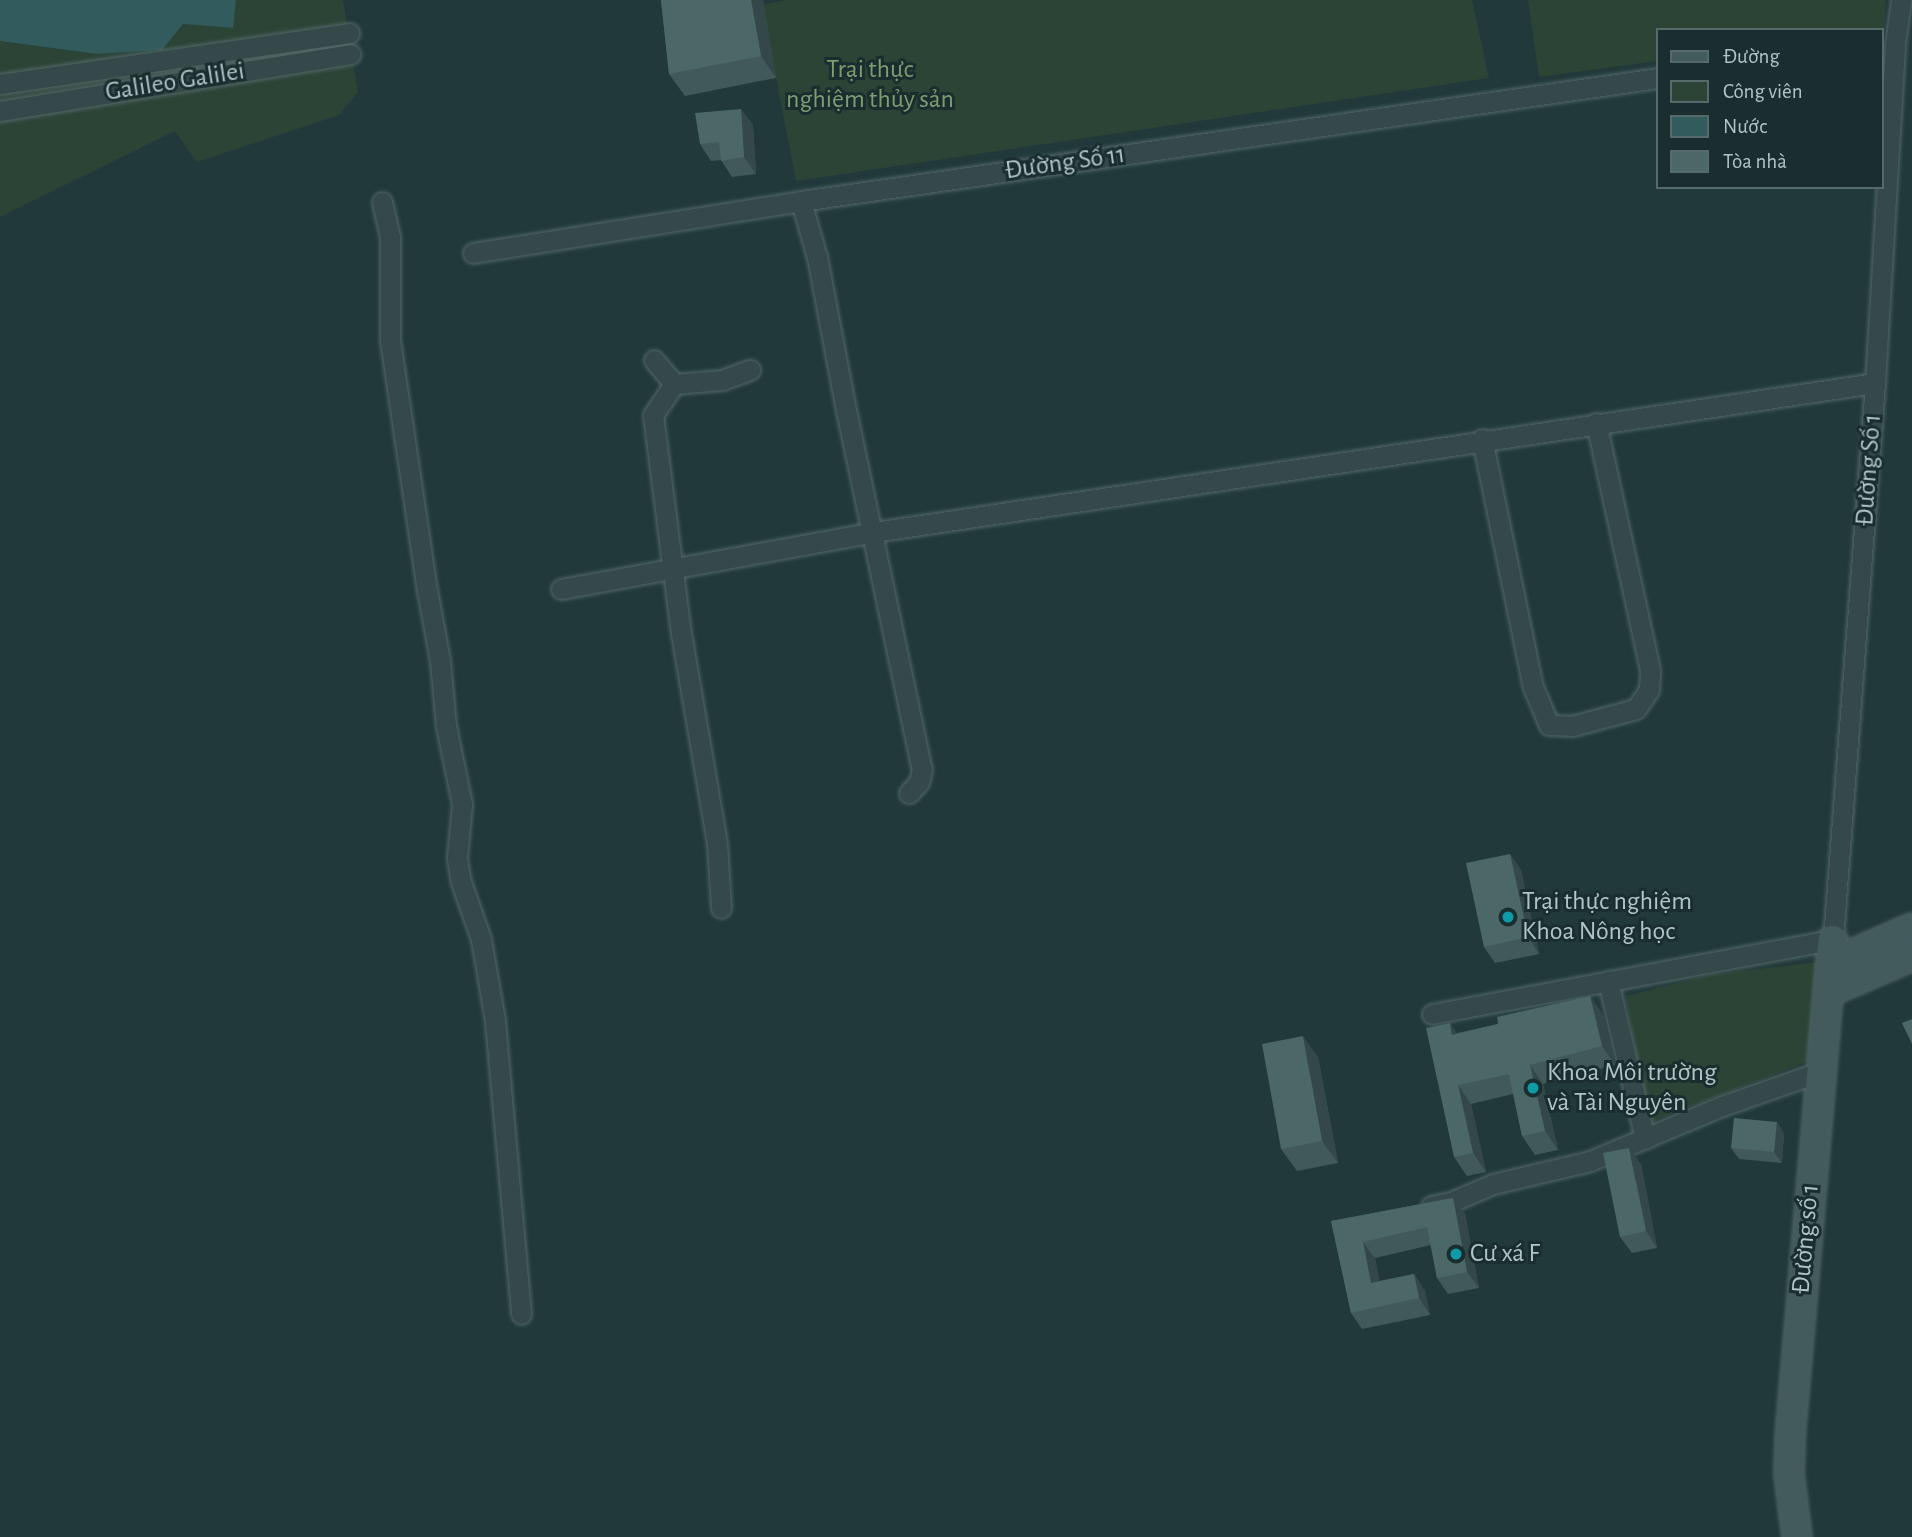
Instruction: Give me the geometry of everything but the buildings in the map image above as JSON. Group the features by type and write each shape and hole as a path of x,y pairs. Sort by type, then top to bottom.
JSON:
{"street":[{"name":"Đường Số 1","path":"1884,166 1889,45 1901,0"},
{"name":"Galileo Galilei","path":"0,84 349,33"},
{"name":"Galileo Galilei","path":"0,111 351,54"},
{"name":"Đường Số 11","path":"473,253 801,201 1657,78"},
{"name":"Đường Số 1","path":"1832,965 1875,383 1883,189"},
{"path":"801,201 817,257 846,410 874,532 922,770 919,782 909,793"},
{"path":"382,202 390,238 390,340 440,660 446,726 462,804 457,858 461,882 481,939 495,1021 521,1314"},
{"path":"654,360 674,384"},
{"path":"674,384 722,380 750,370"},
{"path":"561,589 673,571 874,532 1482,439 1875,383"},
{"path":"674,384 653,415 673,571 717,843 721,908"},
{"path":"1482,439 1533,687 1549,725 1572,726 1626,714 1643,703 1649,690 1650,670 1596,423"},
{"path":"1832,965 1912,928"},
{"path":"1432,1014 1608,981 1832,965 1912,956"},
{"name":"Đường số 1","path":"1797,1537 1789,1474 1790,1438 1832,965"},
{"path":"1608,981 1645,1139"},
{"path":"1417,1209 1451,1202 1493,1184 1590,1161 1722,1106 1822,1071"}],"green space":[{"path":"236,0 343,0 358,92 339,115 197,162 175,131 0,217 0,41 97,54 162,50 183,24 232,28"},
{"name":"Trại thực nghiệm thủy sản","path":"786,0 1472,0 1489,78 796,181 762,5"},
{"path":"1528,0 1886,0 1884,33 1884,28 1657,28 1657,61 1539,77"},
{"path":"1819,962 1809,1061 1650,1122 1625,996 1714,974"}],"water":[{"path":"0,0 236,0 233,28 183,24 162,50 97,54 0,41"}],"place":[{"name":"Trại thực nghiệm Khoa Nông học","path":"1508,917"},
{"name":"Khoa Môi trường và Tài Nguyên","path":"1533,1088"},
{"name":"Cư xá F","path":"1456,1254"}]}
